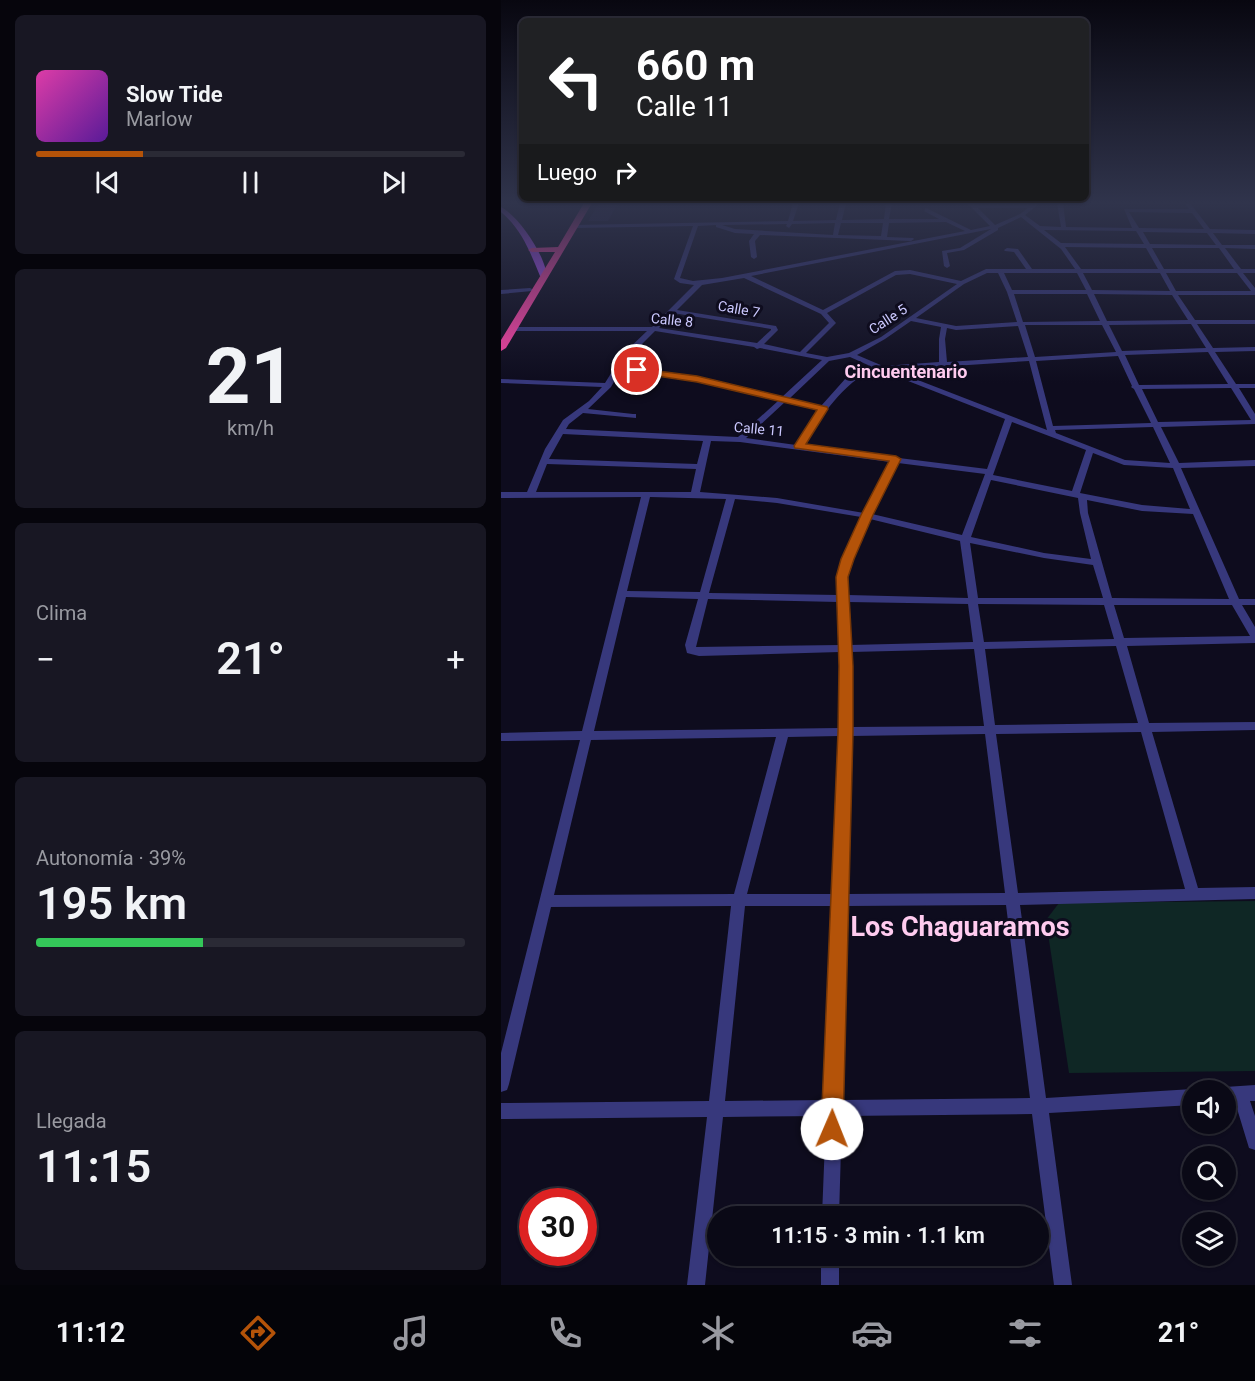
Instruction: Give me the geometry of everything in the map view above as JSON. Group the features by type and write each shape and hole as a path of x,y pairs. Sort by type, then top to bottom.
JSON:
{"highway":[{"path":"501,348 548,263"},
{"path":"501,336 549,263"}],"main road":[{"path":"536,263 540,277"}],"street":[{"path":"683,263 677,279 681,282 700,283 812,263"},
{"path":"1025,263 1029,269"},
{"path":"731,497 690,645 691,650 699,652 1255,638 1235,602 1157,426 1135,387 1074,263"},
{"path":"1051,432 1255,421 1156,263"},
{"path":"1233,263 1255,292"},
{"name":"Calle 5","path":"851,355 980,272 1029,269 1255,271"},
{"path":"1000,270 1022,324 1051,432"},
{"path":"823,313 895,273 910,272 962,283"},
{"path":"746,276 823,313 833,323 800,355"},
{"path":"530,496 544,461 566,422 592,403 634,348 700,283"},
{"path":"501,292 530,290"},
{"path":"1010,292 1255,292"},
{"name":"Calle 7","path":"672,311 774,327 775,330 757,347"},
{"path":"910,319 944,327 1102,322 1255,322"},
{"path":"943,363 944,327"},
{"name":"Calle 8","path":"512,329 655,329 714,337 827,359 851,355"},
{"path":"799,446 823,409 849,379 875,367 1255,349"},
{"path":"851,355 875,367 1009,419 1051,432 1091,451 1124,462 1176,466 1255,463"},
{"path":"740,440 827,359"},
{"path":"618,368 697,379 823,409"},
{"path":"501,381 608,385"},
{"path":"1135,387 1255,386"},
{"path":"581,411 633,416"},
{"path":"1009,419 965,540 1063,1285"},
{"name":"Calle 11","path":"560,431 740,440 799,446 989,474 1142,508 1196,512"},
{"path":"695,496 707,439"},
{"path":"1091,451 1078,495 1193,893"},
{"path":"831,1206 832,1107 845,732 846,647 842,577 847,559 867,515 896,459"},
{"path":"544,461 702,467"},
{"path":"501,495 731,497 813,505 867,515 965,540 1073,560 1097,562"},
{"path":"501,1084 646,495"},
{"path":"623,594 973,601 1255,602"},
{"path":"501,737 989,732 1255,726"},
{"path":"696,1285 739,900 783,733"},
{"path":"546,901 1011,899 1255,893"},
{"path":"1240,1094 1255,1142"},
{"path":"501,1111 1039,1106 1182,1098"},
{"path":"830,1266 830,1285"}],"green space":[{"path":"1255,901 1255,1071 1069,1073 1046,920 1059,903"}],"district":[{"name":"Cincuentenario","path":"906,372"},
{"name":"Los Chaguaramos","path":"960,927"}],"route":[{"path":"637,370 697,379 823,409 799,446 896,459 867,515 847,559 842,577 841,588 845,604 845,732 832,1129"}]}
